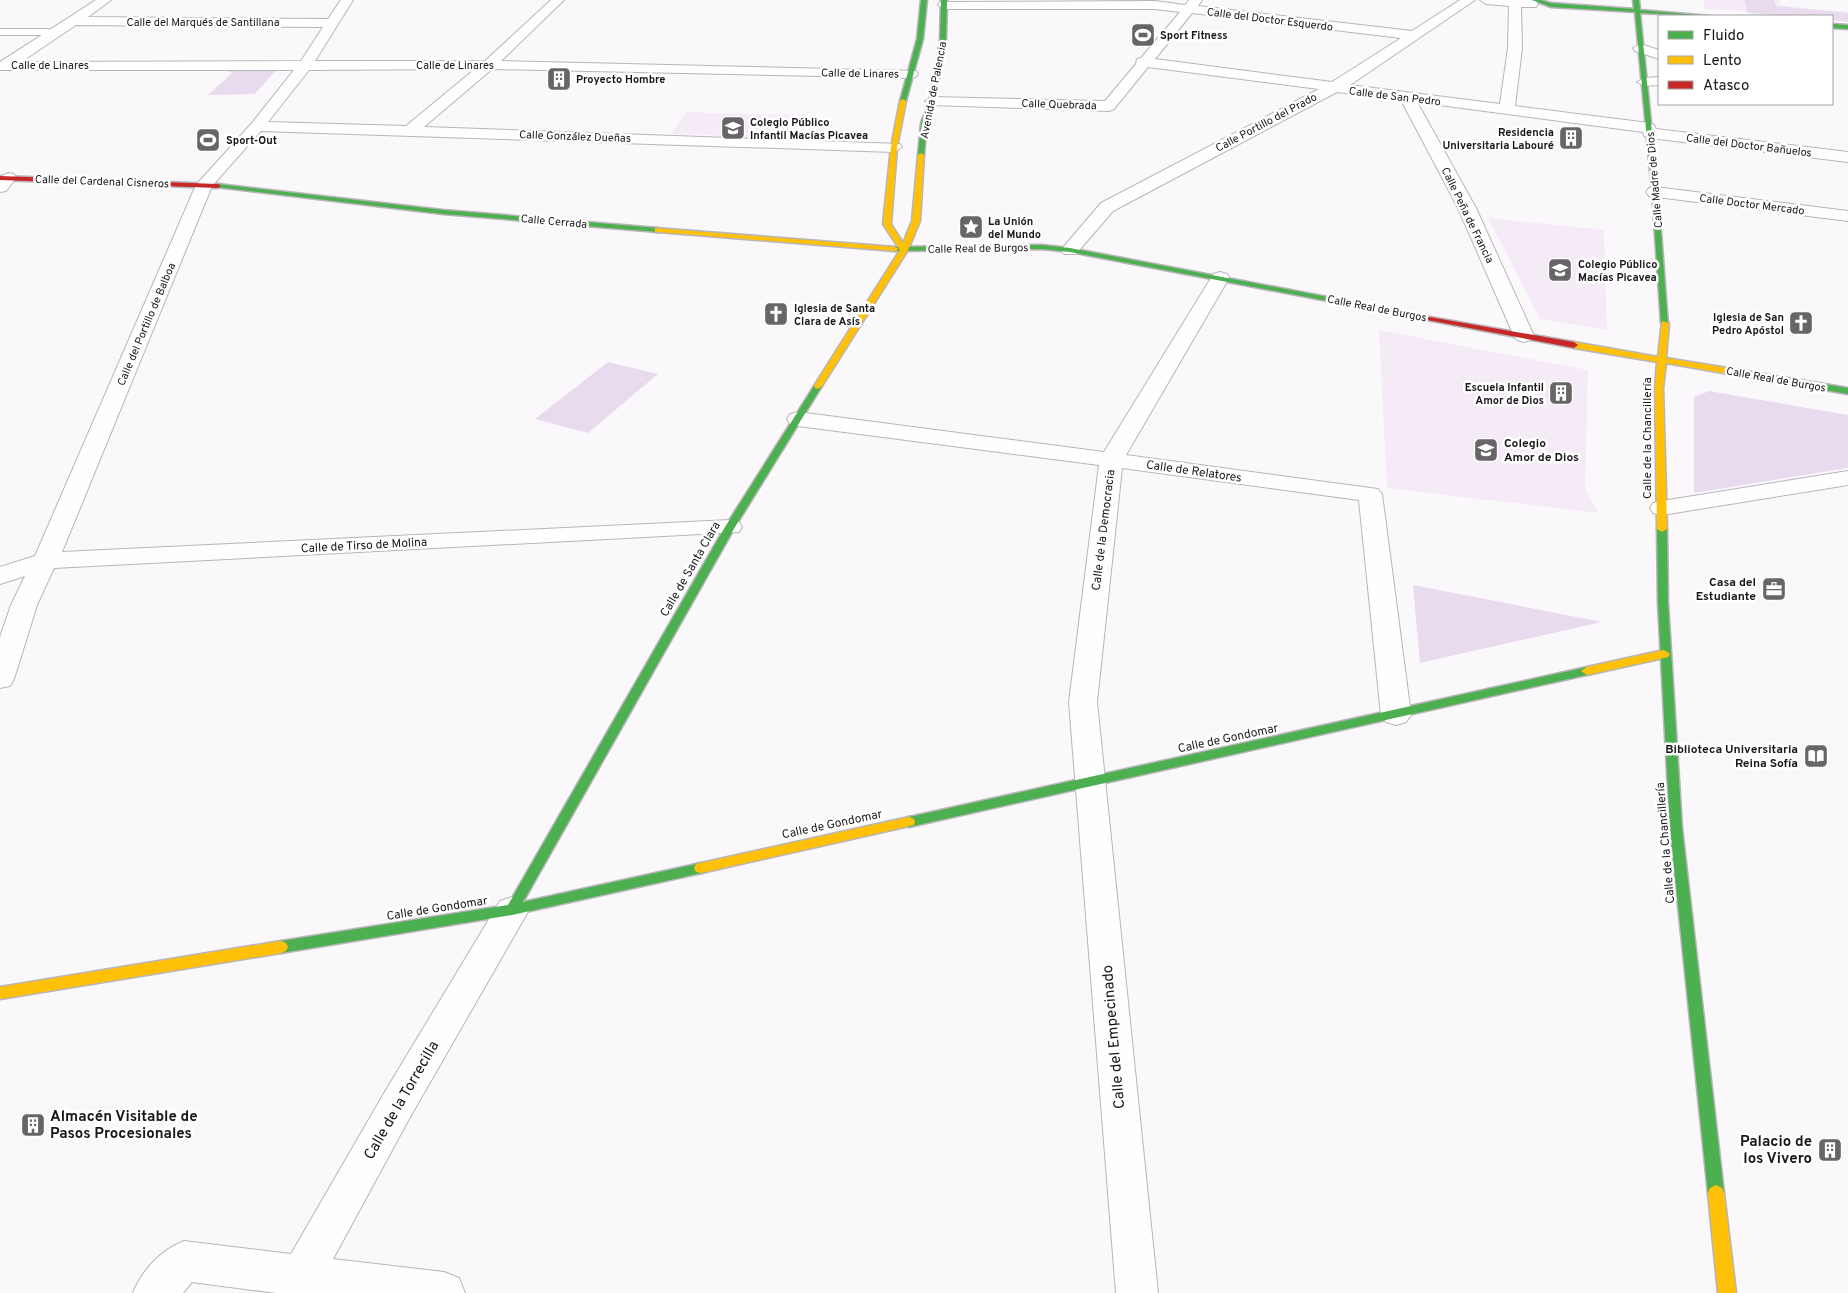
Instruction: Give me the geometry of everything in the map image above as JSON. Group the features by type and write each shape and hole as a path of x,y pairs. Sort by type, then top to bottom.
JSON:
{"main road":[{"name":"Avenida de Palencia","path":"904,250 887,224 894,146 920,39 924,0"},
{"path":"1535,0 1550,5 1637,6 1700,15"},
{"name":"Avenida de Palencia","path":"904,250 916,221 924,123 932,101 943,41 944,2"},
{"name":"Calle Madre de Dios","path":"1637,6 1655,192 1665,325 1662,360"},
{"path":"1833,26 1848,28"},
{"name":"Calle del Cardenal Cisneros","path":"3,181 204,185"},
{"name":"Calle Cerrada","path":"204,185 443,212 904,250"},
{"name":"Calle Real de Burgos","path":"904,250 1042,247 1070,250 1524,336 1848,392"},
{"name":"Calle de Santa Clara","path":"512,910 730,527 904,250"},
{"name":"Calle de la Chancillería","path":"1662,360 1659,388 1664,654 1676,828 1727,1293"},
{"name":"Calle de Gondomar","path":"0,993 512,910 1664,654"}],"street":[{"path":"2,67 105,0"},
{"name":"Calle del Portillo de Balboa","path":"0,679 24,605 204,185 257,126 306,64 347,0"},
{"path":"411,130 489,65 558,0"},
{"name":"Calle Portillo del Prado","path":"1070,250 1107,208 1331,88 1416,36 1469,0"},
{"path":"1486,0 1550,5"},
{"name":"Calle del Doctor Esquerdo","path":"944,2 1192,5 1416,36"},
{"path":"1507,110 1514,48 1515,2"},
{"name":"Calle Quebrada","path":"932,101 1109,106 1142,62 1192,5"},
{"name":"Calle del Marqués de Santillana","path":"74,20 332,23"},
{"path":"1640,48 1658,55"},
{"name":"Calle de San Pedro","path":"1142,62 1649,130"},
{"name":"Calle de Linares","path":"2,67 306,64 489,65 911,74"},
{"path":"1644,82 1658,81"},
{"name":"Calle Peña de Francia","path":"1407,98 1467,208 1524,336"},
{"name":"Calle González Dueñas","path":"257,126 894,146"},
{"name":"Calle del Doctor Bañuelos","path":"1649,130 1848,157"},
{"name":"Calle Doctor Mercado","path":"1655,192 1848,216"},
{"name":"Calle de la Democracia","path":"1092,782 1083,702 1111,460 1220,278"},
{"name":"Calle de Relatores","path":"798,419 1370,494 1396,715"},
{"path":"1662,508 1848,478"},
{"name":"Calle de Tirso de Molina","path":"0,576 44,561 730,527"},
{"name":"Calle del Empecinado","path":"1092,782 1137,1293"},
{"name":"Calle de la Torrecilla","path":"299,1284 396,1107 512,910"},
{"path":"154,1293 184,1261 299,1284 444,1293"}],"lane":[{"path":"0,32 58,32"}],"shaded area":[{"path":"1704,0 1779,0 1781,6 1848,12 1848,20 1833,15 1704,9"},
{"path":"1744,0 1774,0 1776,6 1848,13 1848,22 1833,20 1833,15 1748,13"},
{"path":"276,70 255,94 208,95 232,73 229,71"},
{"name":"Colegio Público Infantil Macías Picavea","path":"686,112 796,115 785,138 671,134"},
{"name":"Colegio Público Macías Picavea","path":"1488,218 1604,230 1607,330 1540,319"},
{"name":"Colegio Amor de Dios","path":"1379,330 1588,370 1585,488 1598,513 1387,488"},
{"path":"608,362 658,374 588,433 535,419"},
{"path":"1709,391 1848,415 1848,468 1694,493 1694,397"},
{"path":"1413,585 1602,622 1420,663"}],"traffic: fast":[{"path":"903,101 920,39 924,0"},
{"path":"921,155 924,123 932,101 943,41 944,0"},
{"path":"1535,0 1551,5 1693,15"},
{"path":"1636,0 1655,192 1665,323"},
{"path":"1833,26 1848,27"},
{"path":"218,186 443,212 658,230"},
{"path":"895,249 1042,247 1070,250 1427,318"},
{"path":"1752,375 1848,391"},
{"path":"512,910 730,527 818,386"},
{"path":"1662,529 1663,603 1676,828 1716,1193"},
{"path":"909,822 1587,671"},
{"path":"281,947 512,910 701,868"}],"traffic: slow":[{"path":"903,101 894,147 887,224 904,250"},
{"path":"818,386 904,250 916,221 921,155"},
{"path":"658,230 895,249"},
{"path":"1662,529 1659,388 1665,323"},
{"path":"1574,345 1752,375"},
{"path":"1587,671 1664,654"},
{"path":"701,868 909,822"},
{"path":"0,993 281,947"},
{"path":"1716,1193 1727,1293"}],"traffic: jam":[{"path":"0,178 218,186"},
{"path":"1427,318 1574,345"}],"place":[{"name":"Sport Fitness","path":"1143,35"},
{"name":"Proyecto Hombre","path":"559,79"},
{"name":"Colegio Público Infantil Macías Picavea","path":"733,128"},
{"name":"Residencia Universitaria Labouré","path":"1571,138"},
{"name":"Sport-Out","path":"208,140"},
{"name":"La Unión del Mundo","path":"971,227"},
{"name":"Colegio Público Macías Picavea","path":"1560,270"},
{"name":"Iglesia de Santa Clara de Asís","path":"776,314"},
{"name":"Iglesia de San Pedro Apóstol","path":"1801,323"},
{"name":"Escuela Infantil Amor de Dios","path":"1561,393"},
{"name":"Colegio Amor de Dios","path":"1486,450"},
{"name":"Casa del Estudiante","path":"1774,589"},
{"name":"Biblioteca Universitaria Reina Sofía","path":"1816,756"},
{"name":"Almacén Visitable de Pasos Procesionales","path":"33,1125"},
{"name":"Palacio de los Vivero","path":"1830,1150"}]}
